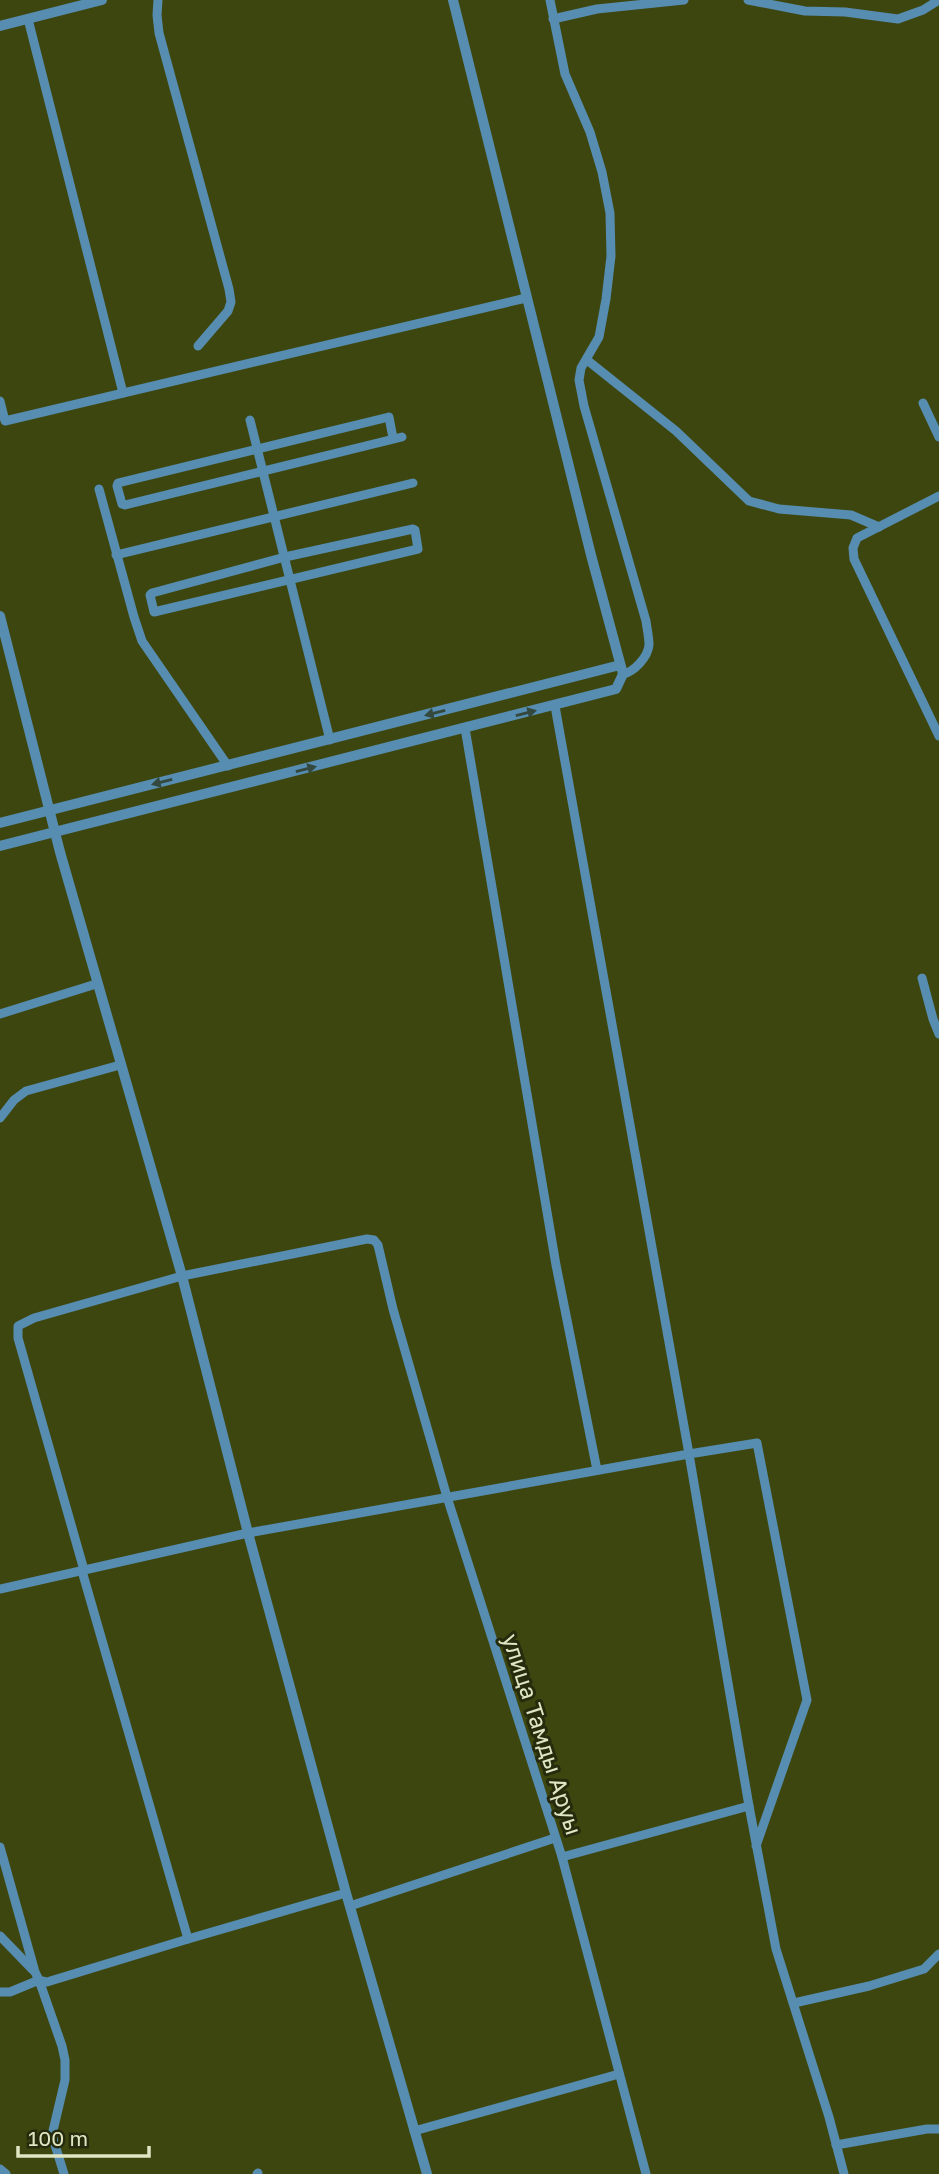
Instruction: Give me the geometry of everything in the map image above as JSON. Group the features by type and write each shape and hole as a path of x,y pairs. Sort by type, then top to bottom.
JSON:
{"street":[{"path":"0,26 102,0"},
{"path":"158,0 159,33 231,302 229,311 198,345"},
{"path":"0,846 616,689 621,670 453,0"},
{"path":"0,823 621,670 629,673 640,663 649,648 646,621 584,406 579,380 581,368 599,337 611,256 610,213 590,132 565,74 550,0"},
{"path":"553,19 597,9 684,0"},
{"path":"748,0 805,11 845,12 898,19 923,10 939,0"},
{"path":"28,19 123,393"},
{"path":"0,401 3,422 526,298"},
{"path":"587,360 676,431 749,500 779,509 851,515 878,527"},
{"path":"923,403 939,437"},
{"path":"388,417 398,438 122,504 118,483 257,450 388,417"},
{"path":"250,419 330,740"},
{"path":"116,555 413,483"},
{"path":"99,489 142,641 228,766"},
{"path":"939,496 857,538 853,548 854,559 939,736"},
{"path":"413,529 419,547 153,612 150,595 152,593 285,557 413,529"},
{"path":"0,616 54,832 182,1276 248,1533 346,1893 427,2174"},
{"path":"555,706 775,1949 794,2003 844,2174"},
{"path":"465,728 556,1265 597,1470"},
{"path":"60,852 65,835 73,827"},
{"path":"34,837 51,842 60,852"},
{"path":"922,978 939,1034"},
{"path":"0,1014 96,984"},
{"path":"0,1118 14,1100 26,1091 120,1065"},
{"name":"улица Тамды Аруы","path":"182,1276 367,1239 374,1240 378,1245 393,1309 447,1497 562,1857 646,2174"},
{"path":"182,1276 34,1318 18,1326 18,1338 188,1938"},
{"path":"0,1589 248,1533 757,1443 807,1700 756,1846"},
{"path":"562,1857 749,1806"},
{"path":"350,1906 555,1838"},
{"path":"0,1847 37,1976 65,2060 65,2080 52,2135 64,2174"},
{"path":"0,1936 37,1976 47,1982 346,1893"},
{"path":"794,2003 869,1986 923,1969 939,1954"},
{"path":"0,1993 10,1992 37,1976"},
{"path":"414,2131 619,2074"},
{"path":"836,2145 939,2129"},
{"path":"0,2169 6,2174"}]}
